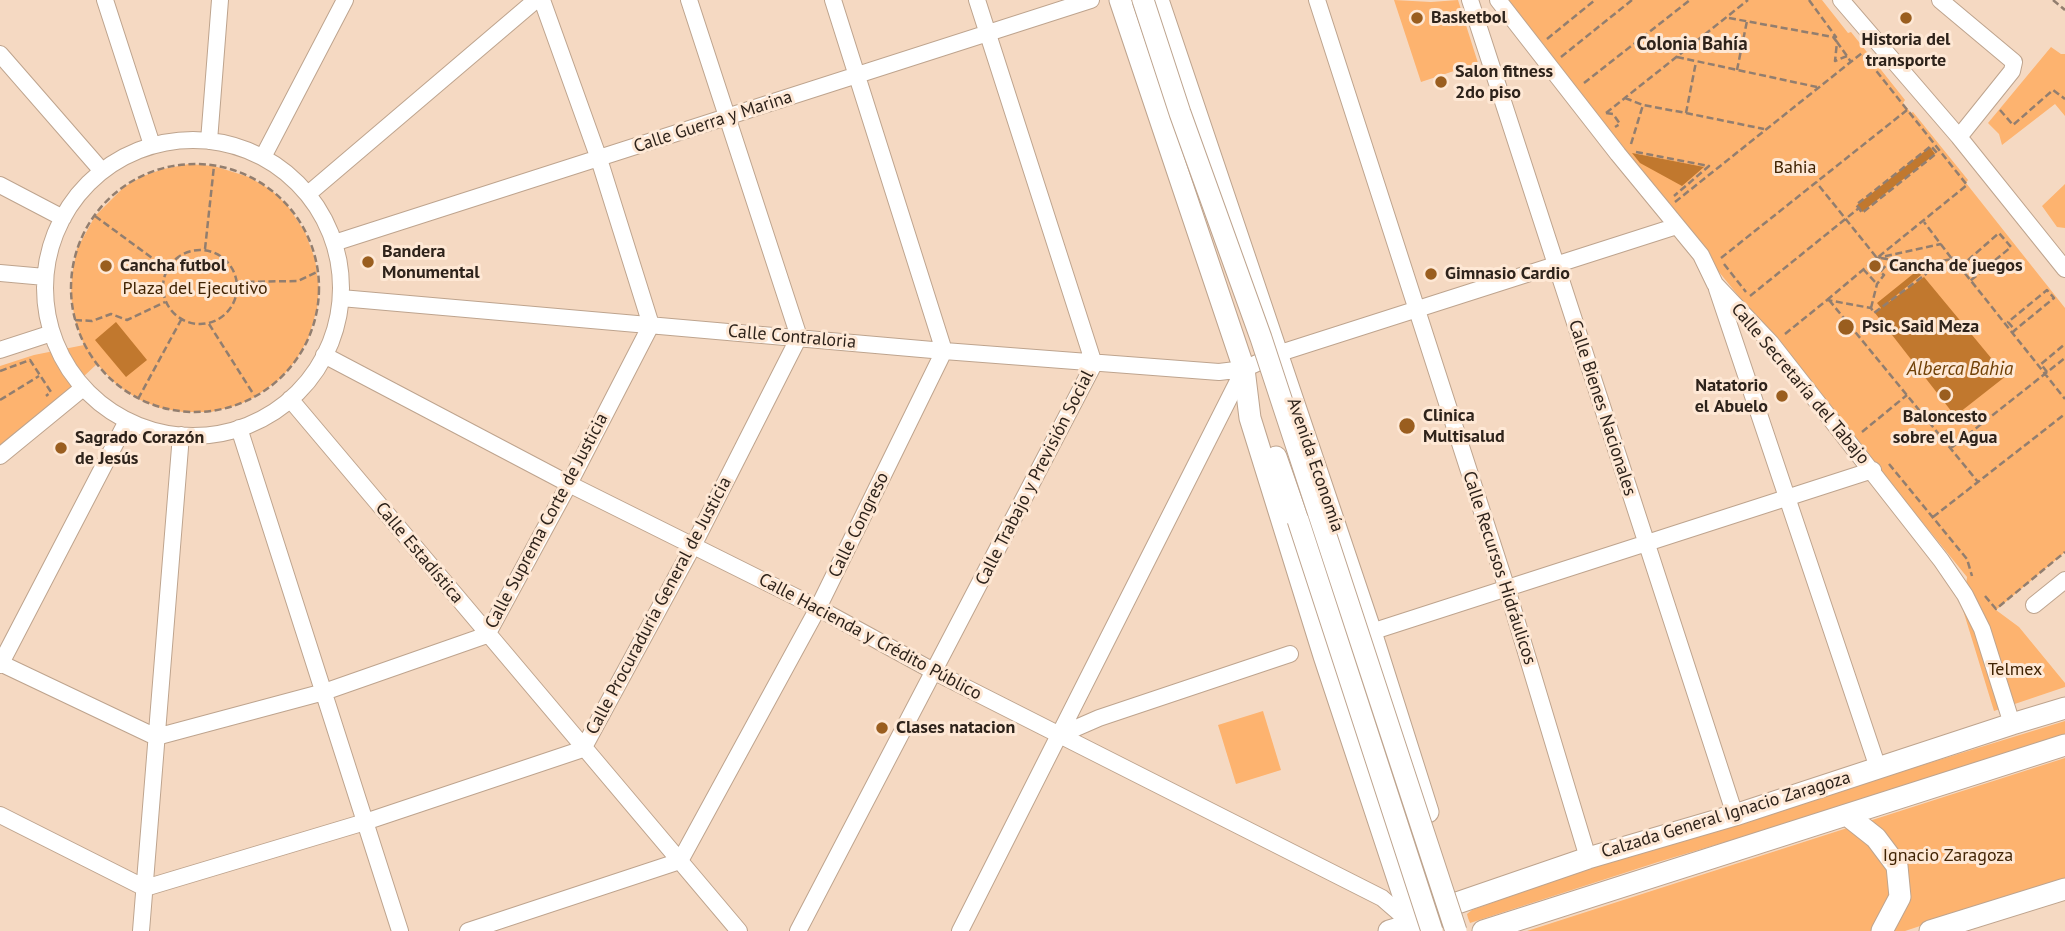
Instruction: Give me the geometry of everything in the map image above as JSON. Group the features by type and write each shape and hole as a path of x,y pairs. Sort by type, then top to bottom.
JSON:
{"main road":[{"path":"1120,0 1244,369 1298,520 1420,929"},
{"path":"1143,0 1180,114 1261,338 1456,931"},
{"name":"Avenida Economía","path":"1158,0 1371,632 1465,931"},
{"path":"1244,369 1250,418 1389,856 1420,929"},
{"name":"Calzada General Ignacio Zaragoza","path":"1390,931 1420,929 1457,903 1588,858 1735,815 2065,708"},
{"name":"Calzada General Ignacio Zaragoza","path":"1483,931 2065,745"},
{"path":"1847,815 1876,838 1897,866 1900,897 1882,931"},
{"path":"1389,856 1406,865 1416,863 1426,856 1436,838"},
{"path":"1930,931 2065,889"}],"street":[{"path":"105,0 152,145"},
{"path":"209,141 220,0"},
{"path":"263,157 345,0"},
{"path":"308,194 536,0"},
{"path":"542,0 599,159 651,325"},
{"path":"689,0 799,337"},
{"path":"833,0 944,351"},
{"name":"Calle Trabajo y Previsión Social","path":"798,931 1094,364 977,0"},
{"name":"Calle Guerra y Marina","path":"334,243 1091,0"},
{"name":"Calle Recursos Hidráulicos","path":"1317,0 1507,589 1588,858"},
{"name":"Calle Bienes Nacionales","path":"1470,0 1735,815"},
{"name":"Calle Secretaría del Tabajo","path":"1498,0 1701,255 1715,284 1771,343 1922,533 1965,595 1982,629 2012,723"},
{"path":"1841,0 1959,136 2065,269"},
{"path":"1940,0 2014,62 2012,71 1959,136"},
{"path":"0,54 102,171"},
{"path":"187,139 209,141 263,157 288,173 308,194 324,217 334,243 340,270 341,298 335,327 324,355 309,379 290,399 266,416 239,428 210,435 181,435 153,430 127,421 83,388 63,359 52,333 46,305 45,277 48,256 63,218 74,201 102,171 126,156 152,145 187,139"},
{"path":"0,186 63,218"},
{"path":"960,931 1244,369 1277,354 1677,226"},
{"path":"0,272 45,277"},
{"path":"1715,284 1878,768"},
{"name":"Calle Contraloria","path":"341,298 1094,364 1220,372 1244,369"},
{"name":"Calle Suprema Corte de Justicia","path":"156,737 324,692 487,635 651,325"},
{"path":"0,350 52,333"},
{"name":"Calle Procuraduría General de Justicia","path":"145,888 365,822 583,749 693,546 799,337"},
{"name":"Calle Congreso","path":"680,861 818,608 944,351"},
{"name":"Calle Hacienda y Crédito Público","path":"324,355 569,484 818,608 935,672 1382,898 1420,929"},
{"path":"0,456 83,388"},
{"name":"Calle Estadística","path":"290,399 739,931"},
{"path":"127,421 0,664 156,737"},
{"path":"239,428 400,931"},
{"path":"141,931 181,435"},
{"path":"1371,632 1873,470"},
{"path":"2034,605 2065,580"},
{"path":"1060,735 1099,718 1290,654"},
{"path":"0,815 145,888"},
{"path":"468,931 680,861"}],"path":[{"path":"1544,41 1595,0"},
{"path":"1558,60 1632,0"},
{"path":"1577,89 1690,0"},
{"path":"1598,119 1748,0"},
{"path":"1810,0 1836,37 1833,37"},
{"path":"2053,0 2065,10"},
{"path":"1727,18 1833,37 1851,62"},
{"path":"1737,71 1747,21"},
{"path":"1837,41 1835,61 1847,56"},
{"path":"1643,105 1629,151 1709,166 1670,200 1674,204 1862,53 1907,110 1932,145 1937,153 1862,213 1856,205 1932,145"},
{"path":"1677,57 1819,87"},
{"path":"1686,113 1696,62"},
{"path":"1998,107 2013,125 2053,90 2065,99"},
{"path":"1625,98 1643,105 1762,127 1765,130"},
{"path":"1720,259 1907,110"},
{"path":"1606,113 1613,114"},
{"path":"1783,336 1967,185 1932,145"},
{"path":"189,164 214,166 249,177 271,190 287,205 305,232 317,272 317,309 308,339 296,360 281,378 255,396 238,405 211,412 183,412 160,408 138,399 117,385 84,345 75,320 71,297 77,249 94,216 124,187 143,176 189,164"},
{"path":"205,250 214,166"},
{"path":"1816,182 1877,258 1920,265 1947,261 1952,257"},
{"path":"1750,296 1859,208"},
{"path":"94,216 167,269"},
{"path":"1923,221 2065,399"},
{"path":"1960,267 2000,233 2011,247 1970,281"},
{"path":"1877,258 1941,244"},
{"path":"196,250 205,250 226,261 237,282 237,291 230,308 208,324 199,325 181,320 165,302 162,286 167,269 179,256 196,250"},
{"path":"1891,260 1880,272 1884,275 1877,284 1871,308 1874,313 1926,274 1920,265"},
{"path":"1863,269 1877,284"},
{"path":"237,282 299,281 317,272"},
{"path":"2047,290 2054,298 2013,332 2008,321 2047,290"},
{"path":"1828,300 1871,308"},
{"path":"1828,300 1979,482"},
{"path":"75,320 92,321 111,314 127,320 165,302"},
{"path":"138,399 181,320"},
{"path":"208,324 255,396"},
{"path":"2046,374 2040,364 2065,344"},
{"path":"1951,448 2065,358"},
{"path":"0,371 30,360 51,392 41,401"},
{"path":"0,400 40,376"},
{"path":"1862,432 1907,395"},
{"path":"1933,517 2065,414"},
{"path":"1981,592 1996,609 2065,552"},
{"path":"1962,553 1967,559 1974,583"}],"green space":[{"path":"1394,0 1458,0 1478,63 1421,82"},
{"name":"Bahia","path":"1508,0 1822,0 1848,33 1851,32 1905,100 1903,103 1968,180 1966,183 2065,308 2065,552 1996,610 2019,627 2065,683 2065,687 1994,711 1963,610 1967,577 1632,165 1633,159 1579,94"},
{"path":"2051,47 2065,54 2065,116 2055,104 2002,145 1999,134 1988,123"},
{"name":"Plaza del Ejecutivo","path":"189,164 214,166 249,177 271,190 287,205 305,232 315,259 319,288 317,309 308,339 296,360 281,378 255,397 211,412 183,412 160,408 138,399 117,385 97,364 0,454 0,366 34,355 84,345 75,320 71,297 72,274 77,249 95,216 124,187 143,176"},
{"path":"2065,184 2065,228 2057,227 2042,206"},
{"path":"1263,711 1281,770 1236,784 1218,725"},
{"path":"2065,721 2065,735 1470,923 1468,918 1467,914 1472,910 1583,870"},
{"name":"Ignacio Zaragoza","path":"2065,758 2065,878 1905,931 1527,931"}],"water":[{"path":"1930,147 1935,154 1862,212 1857,205"},
{"path":"1632,153 1704,167 1682,186 1640,163"},
{"name":"Alberca Bahia","path":"1918,270 1921,275 1886,304 1924,277 2006,376 1955,416 1875,313 1881,308 1877,303"},
{"path":"116,322 147,360 126,377 95,340"}],"place":[{"name":"Basketbol","path":"1417,18"},
{"name":"Historia del transporte","path":"1906,18"},
{"name":"Salon fitness 2do piso","path":"1441,82"},
{"name":"Bandera Monumental","path":"368,262"},
{"name":"Cancha futbol","path":"106,266"},
{"name":"Cancha de juegos","path":"1875,266"},
{"name":"Gimnasio Cardio","path":"1431,274"},
{"name":"Psic. Said Meza","path":"1846,327"},
{"name":"Baloncesto sobre el Agua","path":"1945,395"},
{"name":"Natatorio el Abuelo","path":"1782,396"},
{"name":"Clinica Multisalud","path":"1407,426"},
{"name":"Sagrado Corazón de Jesús","path":"61,448"},
{"name":"Clases natacion","path":"882,728"}],"district":[{"name":"Colonia Bahía","path":"1692,45"}],"park label":[{"name":"Telmex","path":"2015,670"}]}
